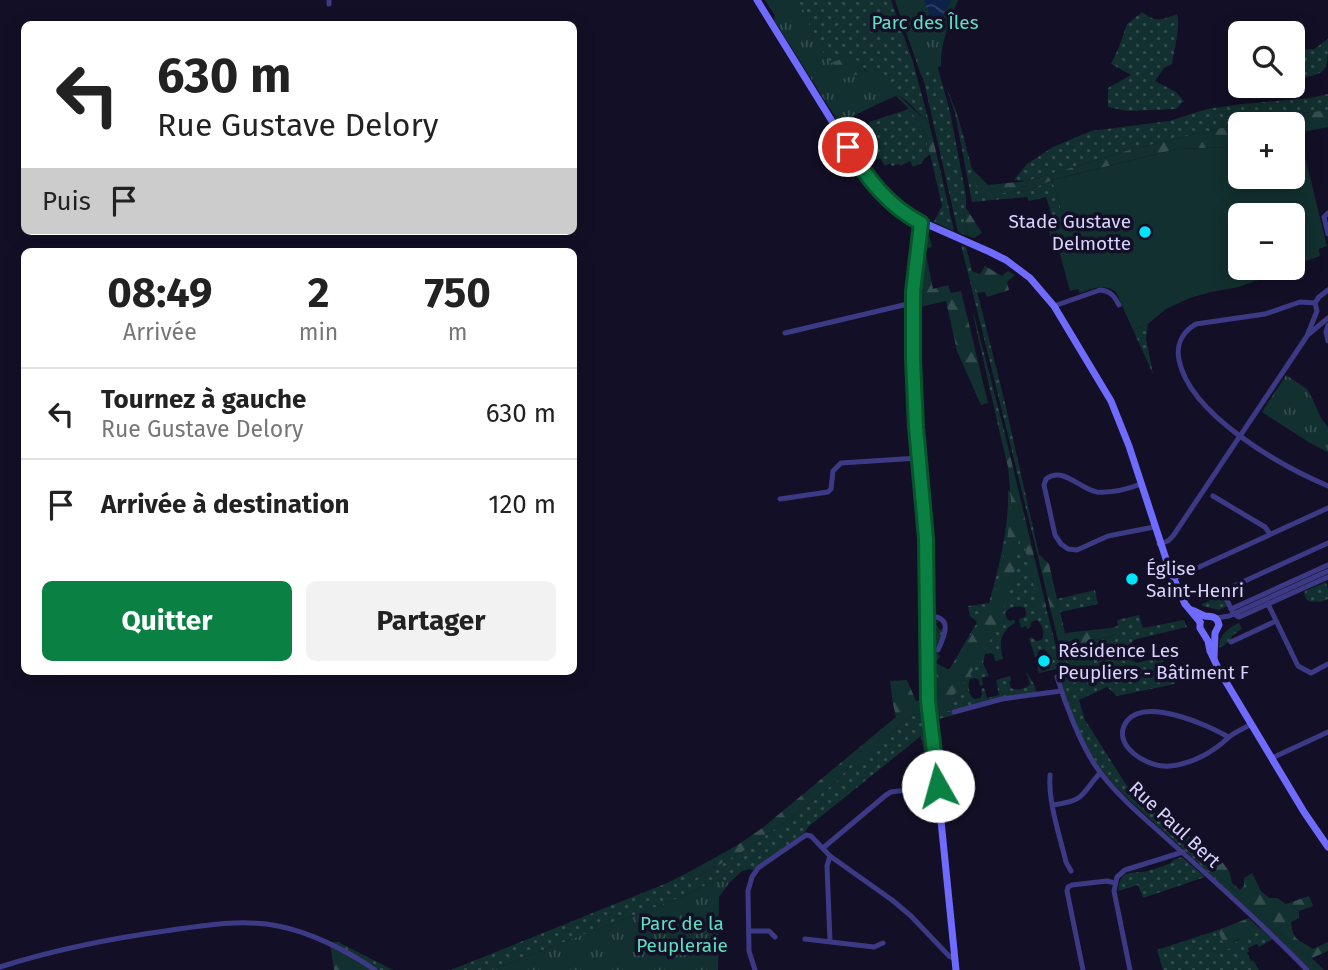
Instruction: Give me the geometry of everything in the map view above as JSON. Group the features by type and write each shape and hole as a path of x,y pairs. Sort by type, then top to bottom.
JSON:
{"main road":[{"path":"757,0 862,168 886,198 921,223 1006,260 1030,278 1054,306 1111,401 1173,579 1185,604 1203,619"},
{"path":"921,223 912,303 915,419 926,539 928,701 956,970"},
{"path":"1214,658 1217,626 1211,615 1203,619 1200,628 1220,671 1328,847"},
{"path":"1204,634 1210,635 1217,626"}],"street":[{"path":"1328,213 1324,217 1328,234"},
{"path":"1054,306 1100,290 1113,295 1119,305"},
{"path":"1160,544 1173,536 1307,336 1317,311 1315,303 1328,290"},
{"path":"1315,303 1300,302 1265,314 1192,326 1182,337 1178,357 1185,377 1196,394 1222,421 1287,466 1328,486"},
{"path":"785,333 912,303"},
{"path":"1307,336 1328,316 1317,311"},
{"path":"1328,325 1328,341"},
{"path":"780,499 828,492 831,489 833,471 841,463 918,458"},
{"path":"1141,484 1117,491 1098,492 1065,476 1053,475 1046,479 1044,485 1055,536 1068,549 1077,550 1108,536 1154,527"},
{"path":"1213,496 1265,527 1270,534"},
{"path":"1173,579 1328,508"},
{"path":"1328,543 1223,591 1231,613 1239,617 1328,577"},
{"path":"1217,626 1231,613 1328,565"},
{"path":"1231,613 1328,571"},
{"path":"1268,604 1298,666 1311,673 1328,664"},
{"path":"927,616 941,618 946,628 938,650"},
{"path":"1231,642 1276,621"},
{"name":"Rue Paul Bert","path":"1057,677 1085,747 1100,773 1129,805 1274,936 1307,970"},
{"path":"954,712 1002,699 1061,691"},
{"path":"1228,737 1185,718 1156,711 1135,715 1127,721 1123,729 1126,743 1136,756 1150,764 1172,766 1208,753 1251,724"},
{"path":"1272,758 1328,732"},
{"path":"1053,805 1077,800 1100,773"},
{"path":"1050,775 1053,805 1066,862 1071,871"},
{"path":"822,848 891,792 938,786"},
{"path":"755,970 749,951 749,883 755,872 806,835 813,837 830,856 897,904 949,956 956,959"},
{"path":"1130,970 1114,891 1117,877 1125,870 1183,852"},
{"path":"830,856 827,866 830,941"},
{"path":"1083,970 1068,887 1072,884 1107,881 1115,883"},
{"path":"0,967 56,950 114,939 208,925 247,923 279,926 301,933 330,944 374,970"},
{"path":"749,931 768,931 775,937"},
{"path":"804,939 874,947 883,943"}],"green space":[{"path":"765,0 793,0 799,11 804,9 814,40 831,63 851,55 866,72 873,69 929,122 938,160 932,162 923,128 896,96 880,103 832,99"},
{"path":"765,0 793,0 799,11 804,9 814,40 843,79 871,70 896,95 839,123 774,20 775,15"},
{"path":"793,0 891,0 913,62 929,122 904,99 869,74 860,63 831,64 814,40 804,9 799,12"},
{"path":"895,0 938,68 950,112 966,196 963,213 968,236 958,232 924,82"},
{"name":"Parc des Îles","path":"895,0 958,0 944,41 941,66 921,75"},
{"path":"1142,12 1151,18 1159,19 1177,14 1178,31 1172,64 1164,68 1155,81 1176,92 1184,101 1176,109 1128,111 1108,107 1108,88 1131,75 1111,64 1127,24"},
{"path":"1328,39 1326,66 1319,73 1305,77 1305,49 1314,49"},
{"path":"946,87 957,113 979,195 1029,190 1052,180 1065,222 1055,225 1046,197 1029,201 1027,197 972,202 955,113"},
{"path":"1328,94 1328,110 1305,113 1228,112 1228,126 1133,149 1027,181 1014,180 1027,164 1053,147 1091,131 1169,121 1207,109"},
{"path":"909,109 923,128 930,154 922,163 913,167 910,161 900,166 892,166 890,163 885,166 880,158 867,163 851,139 872,132 869,122"},
{"path":"1328,110 1328,127 1305,132 1305,113"},
{"path":"1228,126 1228,147 1177,149 1052,180 1029,190 979,196 971,168 988,185 1027,181 1133,149"},
{"name":"Stade Gustave Delmotte","path":"1228,147 1228,189 1305,189 1305,156 1327,246 1319,249 1320,256 1305,262 1305,203 1228,203 1228,280 1258,280 1190,298 1166,309 1148,324 1133,330 1116,292 1112,289 1102,287 1080,293 1078,289 1070,291 1058,247 1052,243 1049,231 1056,229 1055,225 1065,222 1052,180 1177,149"},
{"path":"938,160 954,231 934,222 942,206 932,162"},
{"path":"966,208 982,233 974,238 968,236 963,213"},
{"path":"929,235 932,247 925,249 933,289 948,285 951,293 961,291 988,403 981,405 957,351 946,301 916,308 923,240"},
{"path":"961,245 966,247 1005,403 1038,557"},
{"path":"985,266 1002,276 1008,271 1015,275 1007,282 1009,290 987,297 985,292 977,293 971,271 980,274"},
{"path":"974,315 1005,434 1000,434"},
{"path":"1148,324 1146,339 1153,374 1133,330"},
{"path":"1286,375 1307,389 1328,427 1328,452 1262,412"},
{"path":"1000,434 1005,434 1046,608 1039,609 1023,539 1019,538 1017,559 1006,602 989,643 952,697 953,710 939,713 933,710 932,690 938,667 950,672 993,599 1001,570 1011,500 1008,467"},
{"path":"1014,490 1043,608 1046,608 1057,650 1063,651 1090,641 1112,637 1110,628 1118,626 1117,620 1139,615 1143,628 1184,620 1187,627 1133,640 1126,653 1127,657 1137,663 1163,660 1165,675 1174,673 1175,684 1117,696 1107,687 1079,700 1085,720 1129,789 1184,838 1182,841 1319,970 1310,970 1104,773 1078,729 1057,669 1039,673 1039,666 1042,671 1049,669 1050,659 1044,649 1038,651 1035,657 1029,638 1042,640 1043,629 1037,620 1031,622 1030,628 1021,628 1019,619 1025,617 1025,608 1014,607 1005,613 1007,619 1015,620 1015,623 1006,630 1002,638 1003,659 995,661 994,655 985,654 983,663 989,676 982,678 983,685 980,686 979,680 970,679 969,690 974,699 981,698 981,689 984,688 987,698 999,695 996,680 1010,676 1011,688 1024,688 1030,684 1026,671 1037,694 953,710 954,715 935,720 931,620 939,621 936,624 944,632 936,648 940,656 936,663 949,670 977,622 970,616 968,606 989,603 1005,534 1008,491"},
{"path":"1039,554 1049,564 1065,633 1110,628 1112,637 1090,641 1089,663 1070,669 1060,649"},
{"path":"1324,583 1328,589 1328,599 1320,602 1307,600 1305,591"},
{"path":"1095,590 1098,604 1060,612 1057,599"},
{"path":"1221,595 1228,606 1219,610 1202,606 1202,604"},
{"path":"1239,623 1242,629 1219,648 1225,632"},
{"path":"907,680 916,701 924,702 925,710 908,717 860,763 851,764 837,781 792,817 745,850 694,879 689,872 761,829 896,717 890,681"},
{"path":"925,710 930,757 925,759 921,736 809,826 804,833 752,870 742,871 729,883 717,880 679,898 491,970 451,970 689,872 694,879 745,850 792,817 837,781 852,763 887,738 908,717"},
{"path":"1190,836 1223,863 1229,871 1232,883 1240,890 1244,886 1244,878 1252,873 1261,891 1269,898 1277,898 1286,904 1309,896 1313,906 1299,911 1299,918 1291,922 1293,933 1313,949 1328,942 1328,951 1312,958 1324,970 1319,970 1182,841"},
{"path":"1182,857 1205,877 1143,898 1138,885 1118,891 1120,880 1128,873 1153,870"},
{"name":"Parc de la Peupleraie","path":"717,880 729,883 719,897 718,970 491,970 679,898"},
{"path":"1249,918 1256,925 1246,936 1235,941 1234,947 1226,950 1218,930"},
{"path":"1256,925 1273,939 1259,947 1257,944 1248,948 1251,961 1253,960 1259,970 1163,970 1157,950 1218,930 1227,949"},
{"path":"332,942 338,942 393,970 379,970"},
{"path":"330,944 375,970 334,970"}],"water":[{"path":"924,0 951,0 940,25 933,26"}],"place":[{"name":"Stade Gustave Delmotte","path":"1145,232"},
{"name":"Église Saint-Henri","path":"1132,579"},
{"name":"Résidence Les Peupliers - Bâtiment F","path":"1044,661"}],"route":[{"path":"848,147 886,198 921,223 913,292 913,360 926,539 928,701 938,786"}]}
